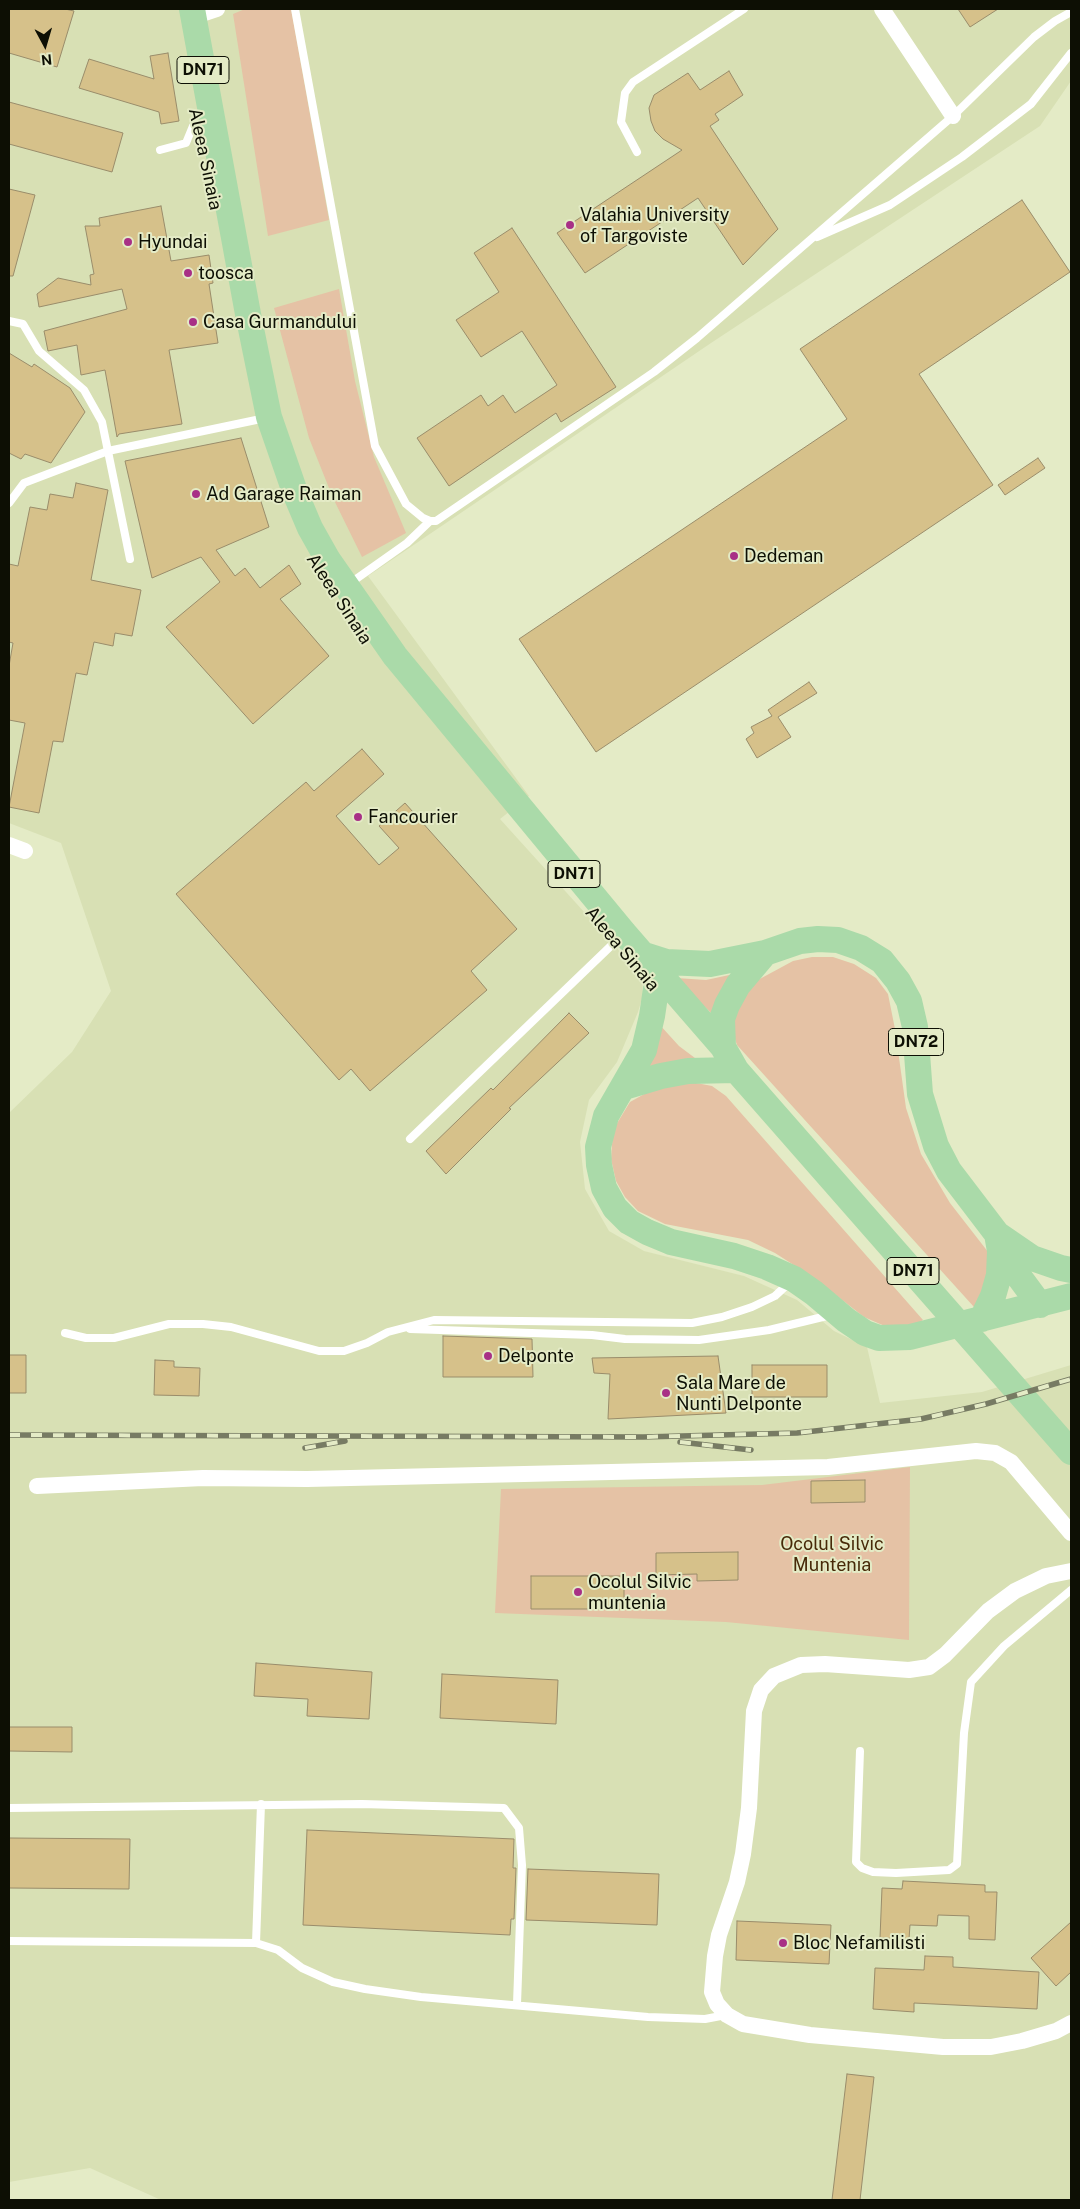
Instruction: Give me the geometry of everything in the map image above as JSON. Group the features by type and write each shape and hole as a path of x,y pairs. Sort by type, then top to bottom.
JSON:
{"main road":[{"name":"Aleea Sinaia","path":"187,12 256,420 267,457 293,523 310,557 339,603 418,708 713,1055 736,1070"},
{"name":"Aleea Sinaia","path":"187,12 269,417 304,514 328,560 395,656 723,1047 736,1070 1071,1452"},
{"name":"DN72","path":"644,955 666,962 710,964 766,953 800,941 838,940 862,948 882,961 898,981 909,1001 913,1019 920,1094 936,1146 949,1171 998,1242 1060,1298"},
{"path":"723,1047 722,1024 727,1005 738,985 766,953"},
{"path":"656,989 644,1050 606,1116 598,1147 598,1165 604,1188 616,1208 629,1222 670,1242 734,1256 767,1267 794,1279 865,1333 879,1338 896,1339 1060,1298"},
{"path":"624,1087 661,1076 688,1071 736,1070"},
{"name":"DN72","path":"998,1242 1032,1258 1071,1270"},
{"path":"982,1319 993,1296 999,1274 998,1242"},
{"name":"DN72","path":"1032,1258 1060,1298"}],"street":[{"path":"187,12 217,9"},
{"path":"882,9 953,116"},
{"path":"9,845 25,851"},
{"path":"38,1486 203,1478 308,1479 828,1467 976,1451 995,1453 1011,1462 1071,1533"},
{"path":"1071,1571 1046,1576 1015,1591 988,1611 945,1655 929,1667 909,1670 825,1664 801,1665 774,1676 761,1690 754,1711 749,1808 743,1854 719,1935 712,1992 717,2004 727,2015 743,2024 836,2038 943,2047 991,2047 1022,2041 1056,2031 1071,2023"}],"lane":[{"path":"295,9 375,446 406,504 423,518 430,521 436,520 654,372 953,116 1034,37 1055,21 1071,12"},
{"path":"637,152 622,122 626,93 633,82 744,9"},
{"path":"809,241 890,205 962,157 1031,104 1071,53"},
{"path":"160,150 186,143 193,126"},
{"path":"9,321 23,324 39,350 84,390 102,422 130,559"},
{"path":"9,503 24,483 108,450 256,420"},
{"path":"345,586 407,543 430,521"},
{"path":"410,1139 616,941"},
{"path":"65,1333 86,1338 114,1338 169,1324 203,1324 231,1328 319,1351 344,1351 367,1344 388,1332 434,1320 692,1323 722,1317 752,1307 774,1296 794,1279"},
{"path":"403,1328 592,1335 625,1339 699,1340 769,1330 838,1314"},
{"path":"860,1751 856,1862 862,1868 873,1872 896,1873 949,1870 957,1864 964,1733 971,1682 1004,1646 1071,1590"},
{"path":"256,1942 261,1804"},
{"path":"9,1808 362,1804 504,1808 518,1828 522,1865 517,2004"},
{"path":"9,1941 256,1942 278,1950 302,1968 332,1982 365,1989 421,1997 517,2004 656,2018 705,2019 727,2015"}],"shaded area":[{"path":"9,9 1071,9 1071,81 1040,126 711,343 368,576 529,796 500,819 642,976 643,995 638,1012 617,1062 589,1100 580,1142 585,1189 609,1231 644,1251 744,1276 797,1300 834,1331 867,1347 880,1403 982,1392 1071,1365 1071,2200 161,2200 90,2168 9,2182 9,1113 72,1052 111,991 61,843 9,823"}],"green space":[{"path":"245,9 291,9 329,220 268,236 233,14"},
{"path":"339,289 355,381 374,457 406,533 362,557 333,498 309,438 274,308"},
{"path":"812,957 833,957 854,964 876,978 888,994 906,1108 921,1154 950,1203 992,1257 994,1278 974,1307 737,1045 731,1027 733,1012 756,981 793,961"},
{"path":"734,974 714,1016 676,978 706,980"},
{"path":"659,1024 679,1046 699,1061 641,1072"},
{"path":"691,1082 712,1086 726,1096 923,1320 914,1326 887,1327 864,1317 814,1278 775,1253 748,1240 665,1224 638,1211 625,1197 616,1181 611,1159 613,1130 630,1102 657,1087"},
{"name":"Ocolul Silvic Muntenia","path":"910,1467 909,1640 726,1622 495,1613 501,1489 762,1485"}],"building":[{"path":"9,9 65,9 74,11 57,67 9,53"},
{"path":"958,9 998,9 970,27"},
{"path":"168,53 179,121 161,124 159,112 79,88 89,59 154,79 150,56"},
{"path":"729,71 743,95 715,114 719,120 710,126 778,229 743,265 698,198 585,273 557,233 682,150 663,139 655,131 649,108 654,95 688,73 700,90"},
{"path":"9,102 123,133 112,172 9,144"},
{"path":"9,189 35,195 13,276 9,276"},
{"path":"1022,200 1070,272 919,374 993,485 596,752 519,639 847,419 800,349"},
{"path":"161,206 171,261 209,255 213,283 209,284 218,343 169,350 182,424 119,434 117,437 105,370 81,375 77,345 48,351 44,331 127,309 122,289 39,307 37,294 58,278 91,285 90,275 94,274 85,226 100,226 99,218"},
{"path":"512,228 616,387 561,422 556,413 449,486 417,438 481,395 488,406 503,395 515,413 557,385 522,331 481,357 456,320 499,292 474,253"},
{"path":"9,353 32,367 34,364 70,388 85,412 51,463 25,454 21,459 9,453"},
{"path":"241,438 269,527 216,550 235,576 245,568 260,588 289,565 301,584 280,599 329,656 253,724 166,627 220,582 201,557 152,578 125,461"},
{"path":"1038,458 1045,468 1005,495 998,485"},
{"path":"76,483 108,490 91,580 141,590 132,636 115,633 113,646 94,642 87,675 76,673 63,742 53,741 39,813 9,807 25,723 9,720 9,666 13,643 9,642 9,564 18,566 30,507 47,510 50,494 73,498"},
{"path":"809,682 817,693 778,717 791,737 757,758 746,739 754,733 751,727 772,716 768,710"},
{"path":"362,749 384,774 336,816 379,865 399,848 379,826 405,803 517,929 471,971 487,990 370,1091 351,1069 339,1080 176,894 306,782 314,791"},
{"path":"569,1013 589,1033 509,1108 511,1109 446,1174 426,1151 491,1088 493,1090"},
{"name":"Delponte","path":"443,1336 532,1339 533,1377 443,1377"},
{"path":"9,1355 26,1355 26,1393 9,1393"},
{"name":"Sala Mare de Nunti Delponte","path":"718,1356 726,1413 608,1419 610,1374 594,1373 592,1358"},
{"path":"155,1360 174,1361 174,1367 200,1368 199,1396 154,1395"},
{"path":"752,1365 827,1365 827,1397 752,1397"},
{"path":"865,1480 865,1502 811,1503 811,1481"},
{"path":"738,1552 738,1580 697,1581 697,1574 656,1575 656,1553"},
{"name":"Ocolul Silvic muntenia","path":"531,1576 624,1576 624,1609 531,1609"},
{"path":"256,1663 372,1672 369,1719 307,1716 308,1699 254,1696"},
{"path":"442,1674 558,1680 556,1724 440,1718"},
{"path":"9,1727 72,1727 72,1752 9,1751"},
{"path":"307,1830 514,1839 513,1868 516,1868 514,1919 511,1919 510,1935 303,1925"},
{"path":"9,1838 130,1839 129,1889 9,1888"},
{"path":"528,1869 659,1874 657,1925 526,1920"},
{"path":"903,1881 985,1885 985,1892 997,1892 995,1940 969,1939 969,1916 938,1915 937,1926 910,1925 909,1939 880,1938 882,1888 902,1889"},
{"name":"Bloc Nefamilisti","path":"737,1921 831,1925 829,1964 736,1960"},
{"path":"1071,1922 1071,1972 1056,1986 1031,1958"},
{"path":"925,1956 953,1957 953,1967 1039,1972 1037,2009 914,2003 914,2012 873,2009 875,1968 924,1970"},
{"path":"847,2074 874,2077 860,2200 832,2200"}],"railway":[{"path":"9,1435 643,1437 797,1433 921,1419 986,1404 1071,1379"},
{"path":"305,1448 345,1441"},
{"path":"680,1442 751,1450"}],"place":[{"name":"Valahia University of Targoviste","path":"570,225"},
{"name":"Hyundai","path":"128,242"},
{"name":"toosca","path":"188,273"},
{"name":"Casa Gurmandului","path":"193,322"},
{"name":"Ad Garage Raiman","path":"196,494"},
{"name":"Dedeman","path":"734,556"},
{"name":"Fancourier","path":"358,817"},
{"name":"Delponte","path":"488,1356"},
{"name":"Sala Mare de Nunti Delponte","path":"666,1393"},
{"name":"Ocolul Silvic muntenia","path":"578,1592"},
{"name":"Bloc Nefamilisti","path":"783,1943"}]}
